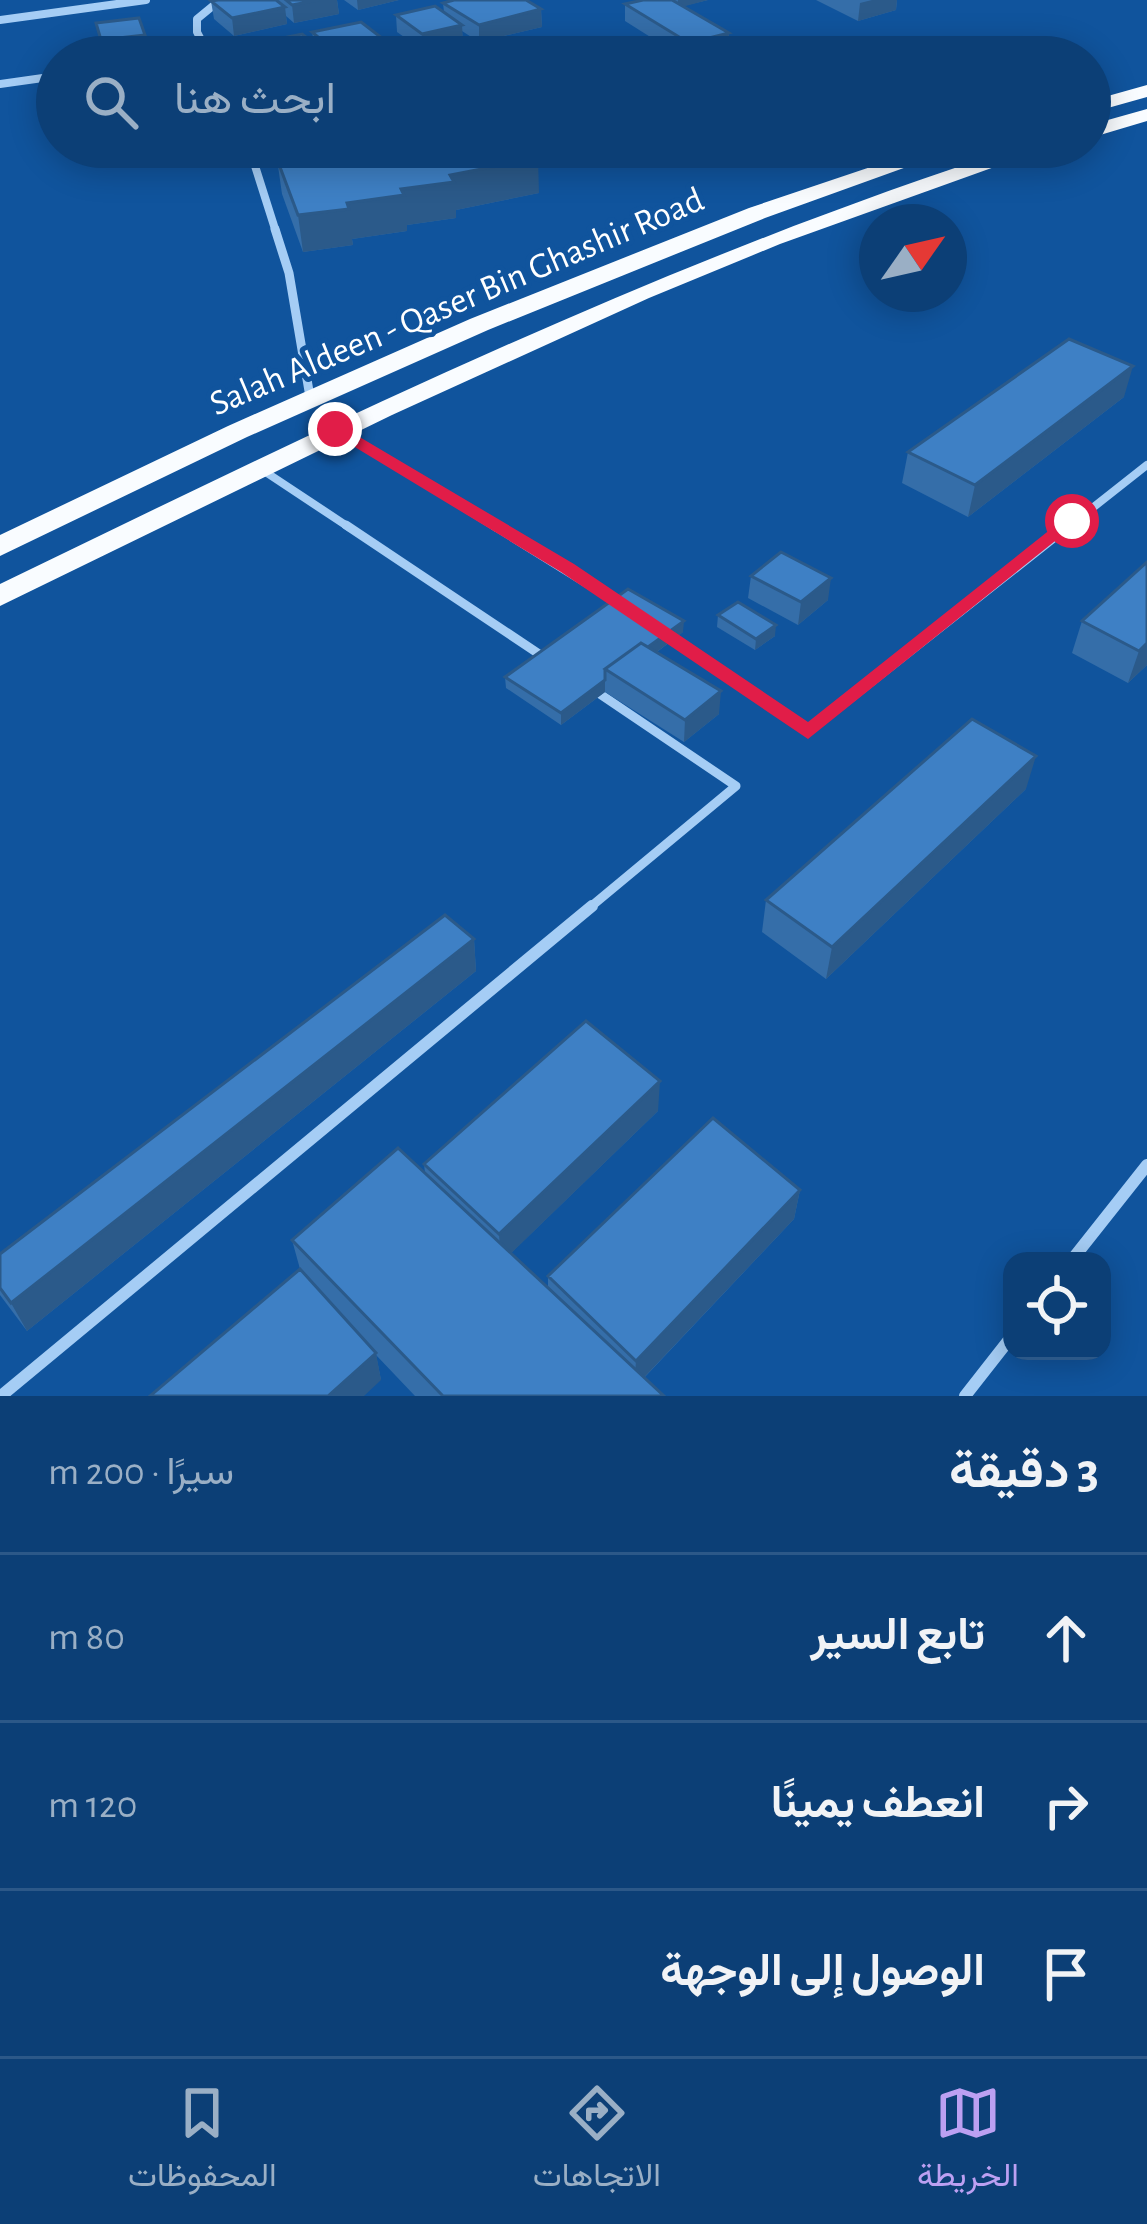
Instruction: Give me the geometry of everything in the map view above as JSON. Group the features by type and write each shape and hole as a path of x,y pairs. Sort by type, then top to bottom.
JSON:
{"highway":[{"path":"1111,101 1147,91"},
{"path":"1111,126 1147,115"},
{"name":"Salah Aldeen - Qaser Bin Ghashir Road","path":"0,547 133,480 486,319 726,224 890,168"},
{"path":"0,596 335,429 763,240 977,168"},
{"path":"133,480 178,509"}],"street":[{"path":"0,20 146,0"},
{"path":"199,36 197,19 214,5 234,0"},
{"path":"0,84 36,79"},
{"path":"256,168 289,272 310,397"}],"lane":[{"path":"335,429 568,568 638,616"},
{"path":"656,629 808,732 1147,465"},
{"path":"259,468 560,668"},
{"path":"1,1396 736,786 580,681"},
{"path":"1079,1252 1147,1165"},
{"path":"965,1396 1003,1347"}],"building":[{"path":"276,0 285,7 232,18 211,1"},
{"path":"526,0 541,9 479,25 443,3"},
{"path":"672,0 729,33 678,36 625,4"},
{"path":"435,6 462,25 422,34 396,15"},
{"path":"139,18 145,35 100,36 96,23"},
{"path":"361,22 379,36 317,36 312,32"},
{"path":"280,168 486,168 450,175 454,182 401,189 404,195 347,203 349,209 298,215"},
{"path":"1069,339 1133,366 975,485 908,452"},
{"path":"781,552 831,578 801,602 751,576"},
{"path":"1147,562 1147,643 1139,651 1082,621"},
{"path":"628,589 684,621 605,669 605,680 561,713 505,677"},
{"path":"738,602 776,625 756,639 718,615"},
{"path":"641,643 721,691 685,720 605,669"},
{"path":"972,719 1036,756 832,947 766,900"},
{"path":"445,915 474,939 11,1303 0,1288 0,1254"},
{"path":"586,1021 660,1081 499,1234 424,1164"},
{"path":"713,1118 800,1190 636,1361 548,1276"},
{"path":"398,1148 664,1396 443,1396 292,1240"},
{"path":"300,1269 376,1353 328,1396 150,1396"}],"route":[{"path":"335,429 568,568 808,732 1072,521"}]}
